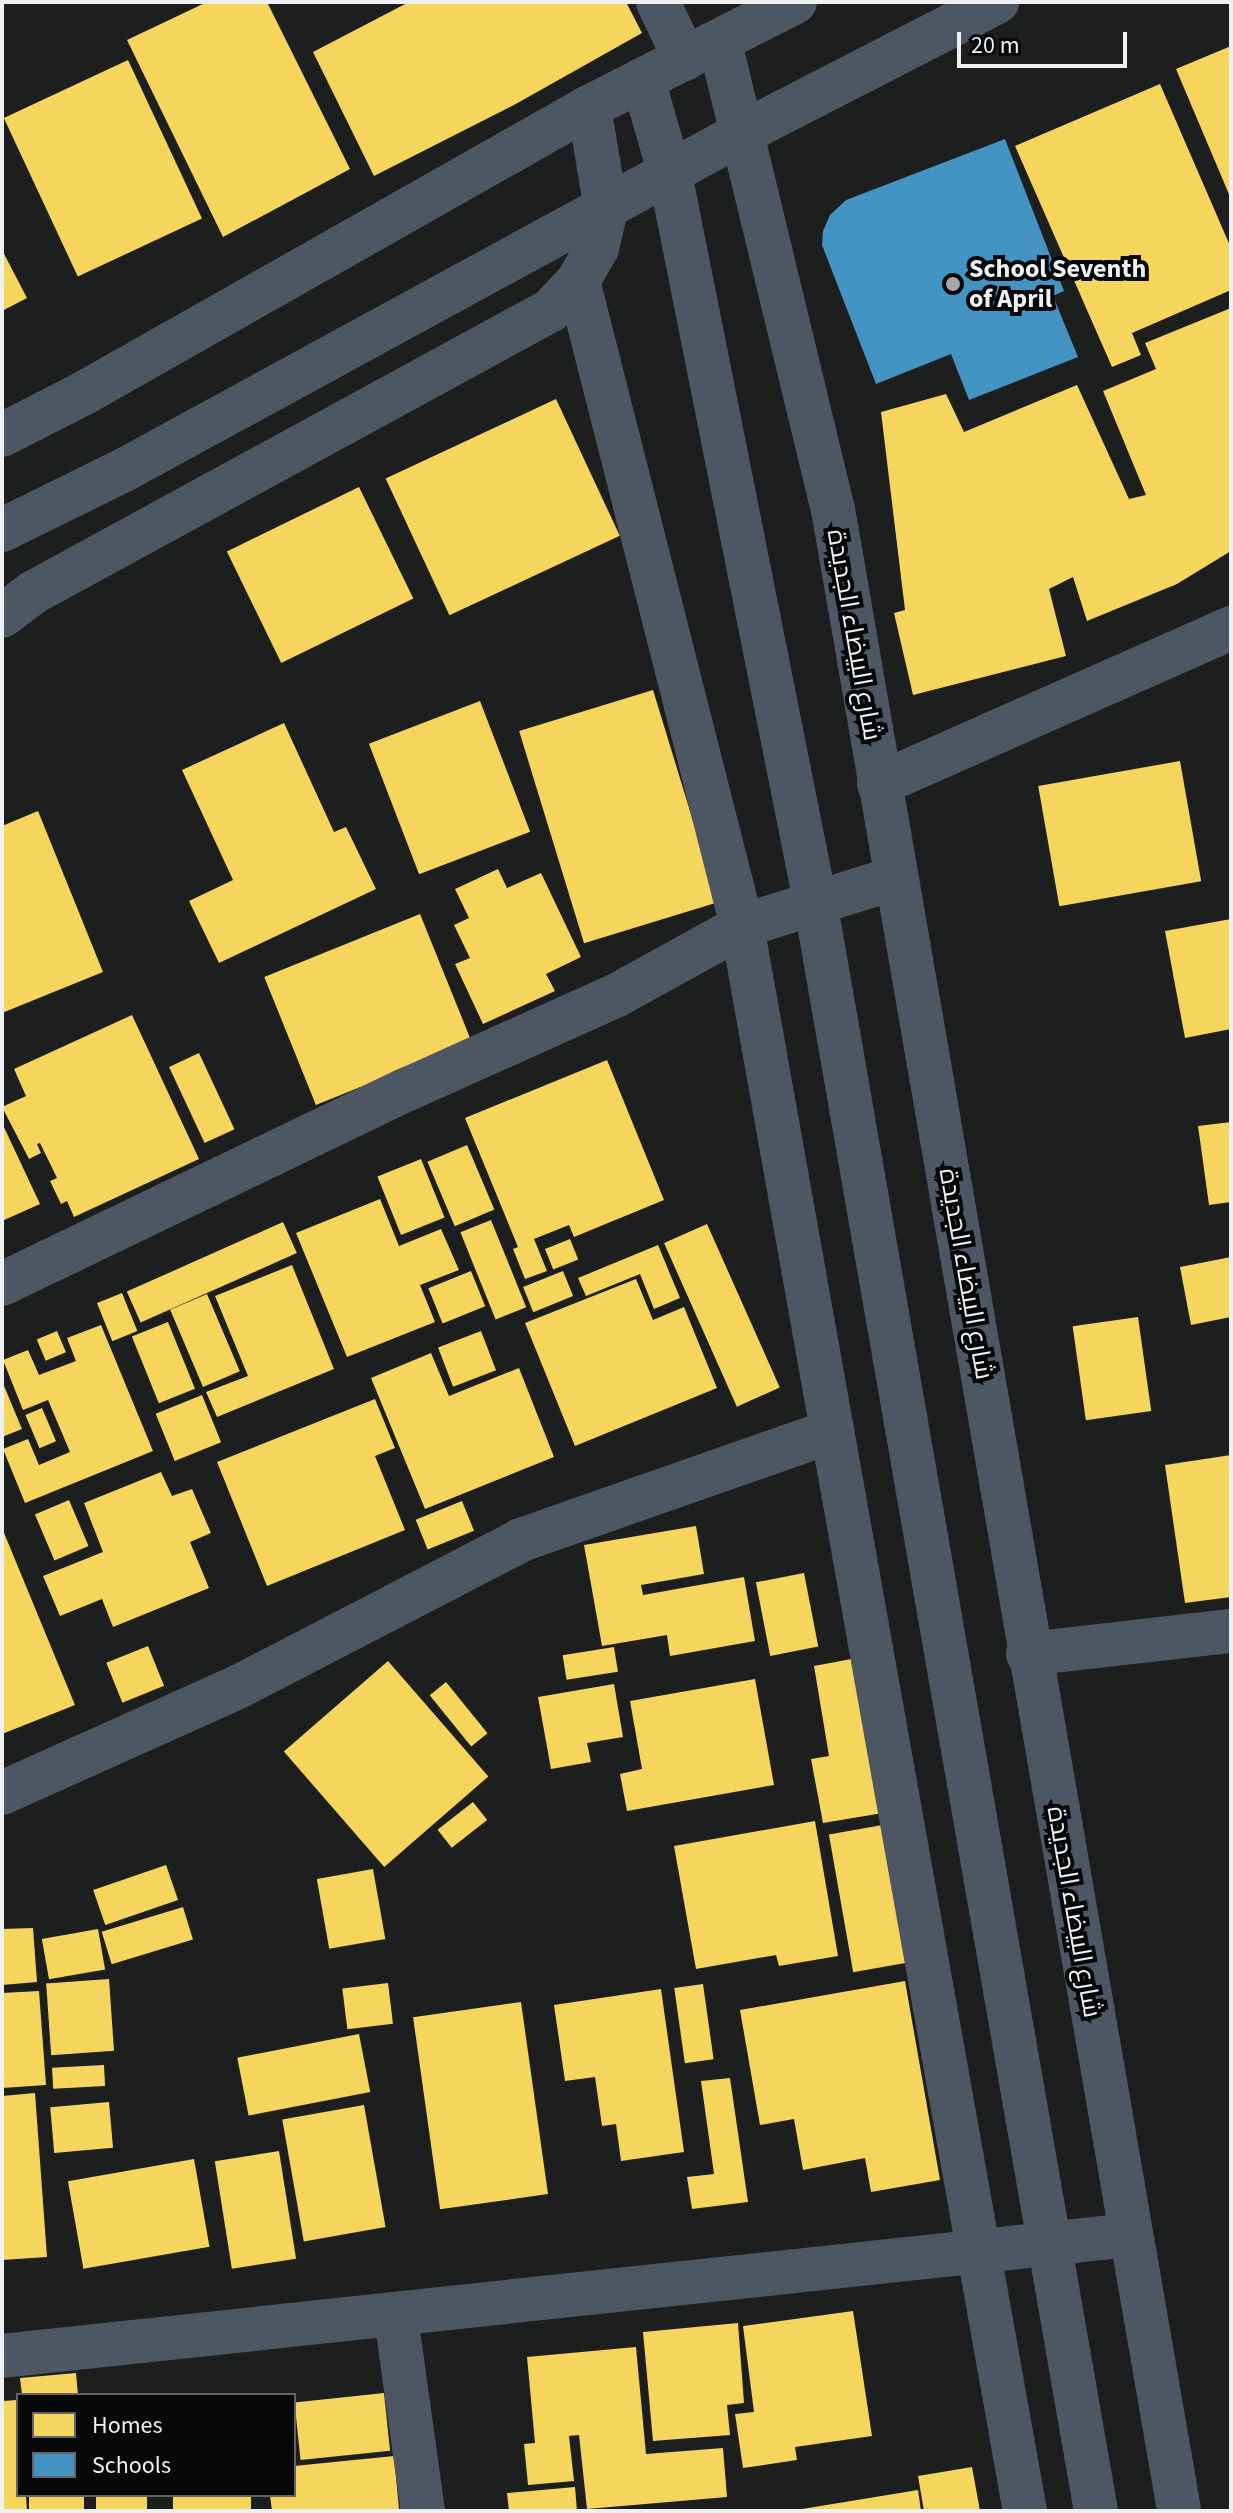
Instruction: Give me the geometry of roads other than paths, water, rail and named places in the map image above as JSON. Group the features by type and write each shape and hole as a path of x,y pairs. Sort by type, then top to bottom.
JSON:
{"main road":[{"path":"2,435 84,393 589,107 795,2"},
{"path":"2,530 124,470 742,133 997,2"}],"street":[{"name":"شارع البيضاء الجديدة","path":"658,2 702,51 742,133 833,509 979,1348 1028,1654 1179,2511"},
{"path":"643,80 670,174 815,901 1096,2511"},
{"path":"2,616 34,592 551,310 578,281 597,248 606,209 589,107"},
{"path":"578,281 742,926 1025,2511"},
{"path":"879,784 1231,628"},
{"path":"2,1284 408,1089 617,995 742,926 895,878"},
{"path":"2,1793 238,1687 521,1540 833,1431"},
{"path":"1028,1654 1231,1631"},
{"path":"2,2356 396,2317 1131,2235"},
{"path":"396,2317 423,2511"}],"place":[{"name":"School Seventh of April","path":"953,284"}]}
